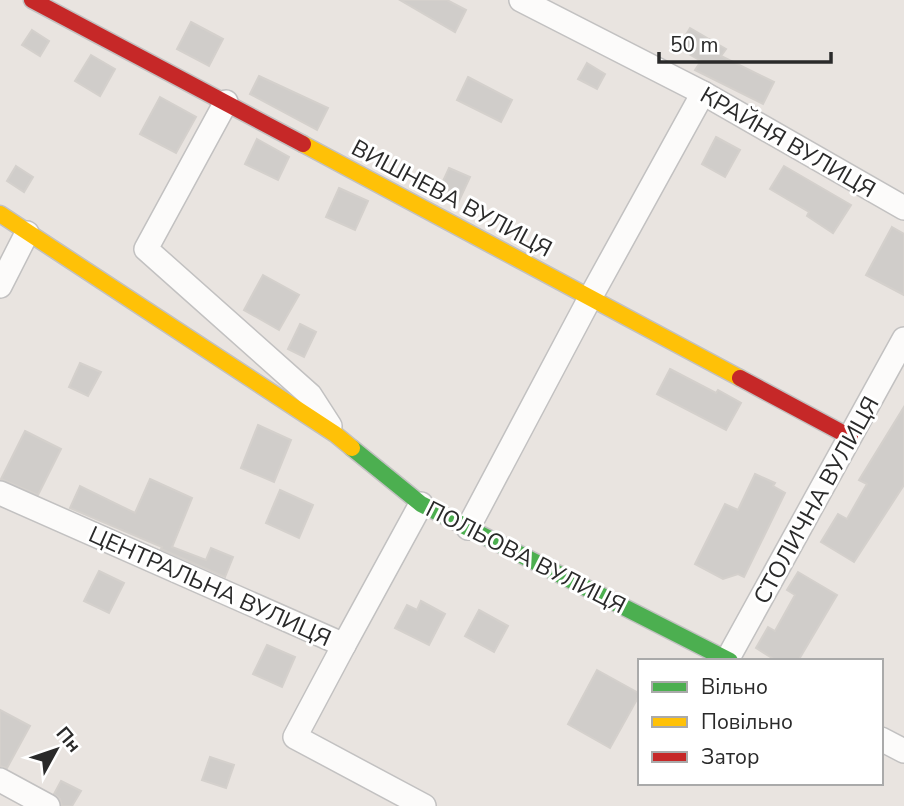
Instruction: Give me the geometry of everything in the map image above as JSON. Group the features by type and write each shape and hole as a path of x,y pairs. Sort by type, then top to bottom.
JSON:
{"street":[{"name":"ВИШНЕВА ВУЛИЦЯ","path":"32,0 850,437"},
{"name":"КРАЙНЯ ВУЛИЦЯ","path":"521,0 703,93 904,208"},
{"path":"468,528 703,93"},
{"name":"ПОЛЬОВА ВУЛИЦЯ","path":"226,102 146,249 310,395 335,434"},
{"name":"ПОЛЬОВА ВУЛИЦЯ","path":"0,214 335,434 421,503 726,659"},
{"path":"0,286 27,233"},
{"name":"СТОЛИЧНА ВУЛИЦЯ","path":"729,659 904,340"},
{"name":"ЦЕНТРАЛЬНА ВУЛИЦЯ","path":"0,493 344,645 295,737 424,806"},
{"path":"344,645 421,503"},
{"path":"883,740 904,751"},
{"path":"0,780 48,806"}],"building":[{"path":"400,0 447,0 466,10 455,32"},
{"path":"191,22 223,39 209,66 177,49"},
{"path":"690,28 726,49 721,56 774,82 763,104 695,70 701,61 678,48"},
{"path":"32,30 49,41 40,56 22,45"},
{"path":"91,55 115,69 100,96 75,81"},
{"path":"587,63 605,74 597,89 578,79"},
{"path":"259,76 328,108 317,130 250,94"},
{"path":"468,77 512,100 501,122 457,100"},
{"path":"160,97 196,117 176,153 140,134"},
{"path":"716,137 740,150 725,177 702,164"},
{"path":"257,139 289,157 278,180 245,164"},
{"path":"16,166 33,177 24,192 7,181"},
{"path":"784,166 851,205 833,233 807,216 809,212 770,189"},
{"path":"449,168 470,177 457,205 437,194"},
{"path":"339,188 368,201 355,230 326,217"},
{"path":"892,227 904,234 904,295 866,275"},
{"path":"263,275 299,295 279,330 244,310"},
{"path":"300,324 316,332 304,357 288,349"},
{"path":"80,363 101,372 88,396 69,387"},
{"path":"670,369 741,403 726,430 657,394"},
{"path":"904,407 904,485 854,562 821,542 838,514 847,519 867,484 859,480"},
{"path":"258,425 291,440 274,482 241,468"},
{"path":"25,431 61,449 38,495 1,479"},
{"path":"755,474 775,483 773,486 785,493 744,577 738,574 723,579 695,564 725,504 738,510"},
{"path":"150,479 192,498 172,547 206,560 211,548 233,557 225,577 70,508 80,486 135,513"},
{"path":"280,490 313,505 299,538 266,523"},
{"path":"99,571 124,583 109,613 84,601"},
{"path":"798,572 837,595 799,659 774,659 756,648 768,627 775,631 795,595 787,590"},
{"path":"421,601 445,614 429,645 395,628 407,605 417,610"},
{"path":"479,610 508,626 494,652 465,636"},
{"path":"267,645 295,657 282,687 253,674"},
{"path":"597,670 638,693 638,698 610,748 568,724"},
{"path":"0,710 30,726 7,768 0,766"},
{"path":"210,757 234,765 226,788 202,780"},
{"path":"61,781 81,791 72,806 62,806 60,799 54,794"}],"traffic: fast":[{"path":"352,448 421,504 726,659"}],"traffic: slow":[{"path":"303,144 740,378"},
{"path":"0,214 335,434 352,448"}],"traffic: jam":[{"path":"32,0 303,144"},
{"path":"740,378 850,437"}]}
